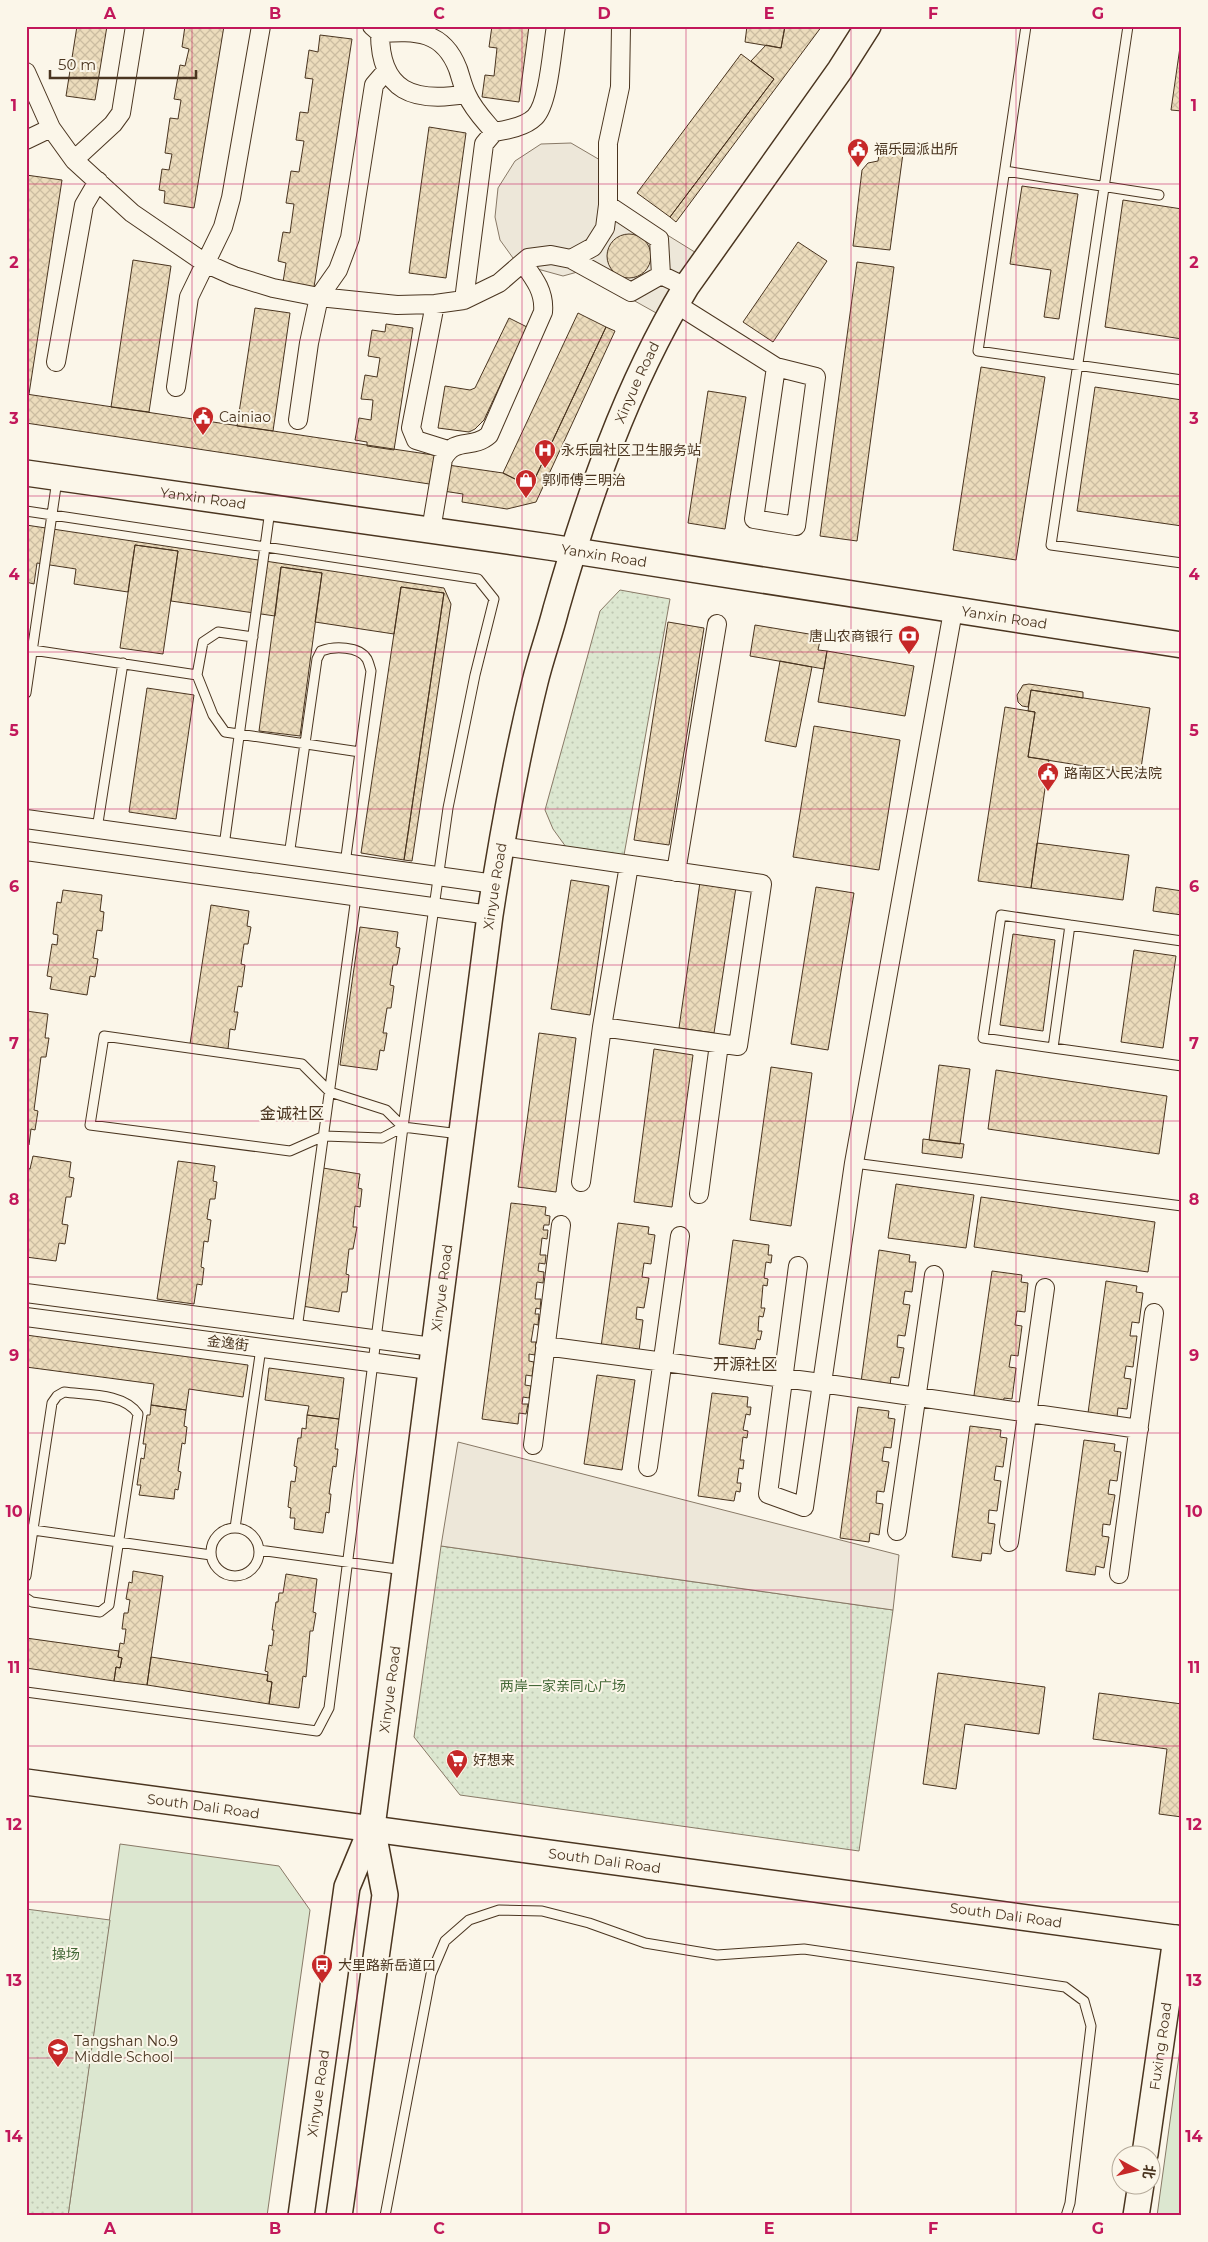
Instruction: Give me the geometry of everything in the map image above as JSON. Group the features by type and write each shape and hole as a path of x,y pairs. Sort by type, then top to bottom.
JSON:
{"street":[{"path":"74,160 113,124 121,113 136,26"},
{"path":"176,386 189,297 223,228 231,198 261,26"},
{"path":"464,300 484,144 494,132 512,129 534,118 544,104 556,26"},
{"path":"571,259 593,247 605,228 608,205 608,143 620,86 622,26"},
{"name":"Xinyue Road","path":"301,2216 347,1887 372,1827 490,915 515,770 536,680 572,551 619,420 681,296 840,70 868,26"},
{"path":"466,94 447,98 430,98 410,93 393,81 386,71 376,29 414,29 431,36 446,46 458,68 466,94 494,132"},
{"path":"298,420 309,343 319,297 338,270 350,238 374,85 386,71"},
{"path":"26,72 51,128 74,160 132,213 205,263 234,276 273,288 319,297 397,305 435,304 464,300 499,284 528,258 551,256 571,259 631,292 661,275"},
{"path":"26,140 51,128"},
{"path":"56,362 84,205 98,181"},
{"path":"608,205 659,239 661,275 681,296 776,366 816,377 796,526 754,519 776,366"},
{"path":"431,530 443,459 448,450 455,445 483,440 488,435 543,312 544,302 537,282 523,262"},
{"path":"435,304 410,428 416,440 448,450"},
{"name":"Yanxin Road","path":"26,473 431,530 1182,645"},
{"path":"798,1266 768,1494 804,1507 854,1162 953,611"},
{"path":"676,872 717,624"},
{"path":"26,819 495,884"},
{"path":"501,846 762,884 738,1046 602,1027"},
{"path":"26,851 490,915"},
{"path":"581,1182 602,1027 629,865"},
{"path":"699,1194 719,1044"},
{"path":"532,1444 561,1225"},
{"path":"648,1467 680,1236"},
{"path":"897,1531 934,1275"},
{"path":"1009,1542 1045,1288"},
{"path":"26,1294 376,1340 432,1359"},
{"path":"1119,1574 1154,1313"},
{"name":"金逸街","path":"26,1317 373,1363 432,1359"},
{"path":"545,1346 821,1383 1139,1429"},
{"name":"South Dali Road","path":"26,1782 372,1827 1179,1938"},
{"name":"Xinyue Road","path":"339,2216 385,1895 372,1827"},
{"name":"Fuxing Road","path":"1147,2144 1179,1938"},
{"path":"1136,2216 1139,2194"}],"lane":[{"path":"1026,26 978,351 1182,380"},
{"path":"1128,26 1050,544 1182,563"},
{"path":"1005,171 1159,194"},
{"path":"26,693 29,649 58,477"},
{"path":"224,846 271,508"},
{"path":"26,511 478,579 494,599 448,808 403,1126 329,1708 317,1731 26,1692"},
{"path":"252,637 218,632 202,642 197,675 213,715 225,732 360,752"},
{"path":"289,856 317,659 321,651 331,647 359,651 367,659 371,672 345,864"},
{"path":"29,649 197,675"},
{"path":"97,829 122,663"},
{"path":"297,1329 356,897"},
{"path":"1181,1064 983,1038 1001,915 1182,941"},
{"path":"1052,1048 1070,925"},
{"path":"403,1126 382,1138 324,1136 290,1151 90,1125 104,1036 302,1064 330,1092 386,1110 403,1126 461,1134"},
{"path":"854,1162 1182,1206"},
{"path":"235,1528 261,1348"},
{"path":"26,1576 30,1529 52,1403 57,1396 64,1392 123,1400 132,1405 138,1414 109,1605 100,1612 32,1602 26,1598"},
{"path":"235,1528 242,1529 254,1537 259,1550 255,1565 242,1575 225,1573 214,1562 211,1555 215,1539 227,1529 235,1528"},
{"path":"30,1529 211,1555"},
{"path":"259,1550 405,1570"},
{"path":"385,2216 432,1974 445,1941 469,1920 499,1910 542,1911 589,1923 645,1943 717,1955 804,1949 1065,1987 1084,2001 1091,2026 1070,2203 1066,2216"}],"green space":[{"path":"620,590 670,599 624,855 566,847 553,829 545,810 600,611"},
{"name":"两岸一家亲同心广场","path":"441,1546 893,1610 859,1851 460,1795 414,1737"},
{"path":"120,1844 279,1866 310,1910 267,2216 68,2216"},
{"name":"操场","path":"26,1909 110,1920 68,2216 26,2216"},
{"path":"1182,2034 1182,2216 1157,2216"}],"shaded area":[{"path":"571,143 600,160 614,202 706,259 667,319 581,271 563,276 534,268 513,258 500,240 495,217 498,188 515,161 541,144"},
{"path":"458,1442 899,1555 893,1610 441,1546"}],"building":[{"path":"77,26 107,26 95,100 66,96"},
{"path":"185,26 224,26 194,208 164,203 165,191 159,190 162,169 169,170 172,154 165,153 170,118 178,119 181,100 174,99 180,65 185,66 189,49 182,47"},
{"path":"492,26 529,26 519,102 482,97 485,75 494,76 497,48 489,47"},
{"path":"747,26 785,26 781,48 745,42"},
{"path":"785,26 822,26 676,222 670,217 774,79 751,61 766,45 781,48"},
{"path":"1182,33 1182,111 1171,110"},
{"path":"320,35 352,39 314,287 283,282 286,263 278,261 283,232 290,233 294,204 286,203 291,171 299,172 304,141 296,140 300,112 308,113 313,79 305,78 309,50 318,52"},
{"path":"741,54 774,79 670,217 637,193"},
{"path":"429,127 466,133 446,278 409,273"},
{"name":"福乐园派出所","path":"881,143 904,146 890,250 853,246 862,170 868,163 878,161"},
{"path":"26,175 62,180 29,394 26,394"},
{"path":"1022,186 1078,194 1059,319 1044,317 1051,270 1010,264"},
{"path":"1123,200 1182,209 1182,339 1105,327"},
{"path":"629,234 641,238 647,244 651,256 647,268 641,274 629,278 617,274 611,268 607,256 611,244 617,238"},
{"path":"798,242 827,261 773,342 743,322"},
{"path":"133,260 171,266 149,412 111,407"},
{"path":"857,262 894,267 857,541 820,536"},
{"path":"255,308 290,313 273,431 237,426"},
{"path":"578,313 606,327 531,487 503,473"},
{"path":"509,318 527,327 484,420 469,432 438,428 445,386 470,390 475,388"},
{"path":"386,324 413,328 394,450 367,446 367,442 355,440 359,418 371,420 373,400 361,399 365,375 377,377 380,358 368,356 372,330 385,332"},
{"path":"606,327 615,331 536,502 507,509 462,502 463,494 443,491 448,465 503,473 531,487"},
{"path":"981,367 1045,377 1016,560 953,550"},
{"path":"1095,387 1182,400 1182,526 1077,511"},
{"path":"708,391 746,397 725,529 688,523"},
{"path":"26,394 440,456 436,485 26,423"},
{"path":"26,525 444,588 451,604 412,861 404,860 444,593 401,587 394,634 315,622 322,573 281,567 275,616 171,601 178,551 135,545 128,592 74,584 76,569 37,563 34,584 26,582"},
{"path":"135,545 178,551 163,654 120,648"},
{"path":"281,567 322,573 300,736 259,731"},
{"path":"401,587 444,593 404,860 361,853"},
{"path":"668,622 704,628 669,845 634,840"},
{"path":"755,625 821,636 818,650 827,651 824,669 750,656"},
{"path":"827,651 914,666 905,716 818,702"},
{"path":"780,661 812,667 796,747 765,741"},
{"path":"1029,684 1083,692 1083,698 1031,690 1028,707 1022,706 1018,702 1017,695 1023,685"},
{"path":"147,688 194,695 176,819 129,812"},
{"path":"1031,690 1150,708 1140,775 1028,757 1035,712 1028,711"},
{"path":"1005,707 1035,712 1028,757 1049,760 1031,888 978,881"},
{"path":"814,726 900,740 879,870 793,857"},
{"path":"1037,843 1129,855 1123,900 1031,888"},
{"path":"571,880 609,886 590,1015 551,1009"},
{"path":"700,882 736,887 714,1033 679,1028"},
{"path":"816,887 854,893 828,1050 791,1044"},
{"path":"1156,887 1182,891 1182,915 1153,911"},
{"path":"63,890 102,895 100,911 104,912 102,931 97,930 93,958 98,959 95,977 90,976 87,995 50,989 52,977 47,976 52,944 57,945 58,935 53,934 57,902 61,903"},
{"path":"211,905 249,911 247,926 251,927 248,944 244,944 241,964 245,965 242,987 238,986 234,1012 238,1012 235,1030 230,1029 228,1049 190,1044"},
{"path":"360,927 398,932 396,947 400,948 397,965 393,965 390,985 394,986 391,1008 387,1008 383,1033 387,1033 384,1051 380,1050 377,1070 340,1065"},
{"path":"1013,934 1055,940 1043,1031 1000,1025"},
{"path":"1134,950 1176,956 1163,1048 1121,1042"},
{"path":"26,1011 48,1014 45,1038 49,1038 46,1057 41,1057 34,1110 38,1111 35,1130 31,1129 29,1145 26,1145"},
{"path":"539,1033 576,1038 556,1192 518,1187"},
{"path":"654,1049 693,1055 672,1207 634,1202"},
{"path":"939,1065 970,1069 960,1144 929,1140"},
{"path":"771,1067 812,1073 791,1226 750,1220"},
{"path":"996,1070 1167,1096 1159,1154 988,1129"},
{"path":"923,1139 964,1144 962,1158 922,1153"},
{"path":"33,1156 71,1162 69,1177 74,1178 71,1197 66,1197 62,1224 68,1225 65,1244 59,1243 56,1261 26,1257 26,1170 27,1168 30,1169"},
{"path":"178,1161 215,1166 213,1181 217,1182 215,1199 210,1199 207,1219 211,1220 208,1242 204,1241 201,1267 204,1268 202,1285 197,1284 194,1304 157,1299"},
{"path":"323,1168 360,1174 358,1188 362,1189 360,1207 355,1206 353,1227 357,1227 353,1249 349,1249 346,1274 349,1275 347,1292 342,1292 339,1312 302,1306"},
{"path":"896,1184 974,1195 966,1248 888,1238"},
{"path":"981,1197 1155,1222 1148,1272 974,1247"},
{"path":"511,1203 546,1207 545,1215 550,1216 549,1225 544,1225 543,1230 548,1230 547,1239 542,1238 540,1255 546,1255 545,1264 539,1263 538,1271 544,1272 543,1283 537,1282 535,1299 541,1299 540,1309 536,1308 535,1314 539,1314 538,1325 534,1324 531,1342 536,1342 535,1355 529,1354 529,1361 534,1362 532,1376 526,1375 525,1385 531,1386 529,1398 523,1397 522,1404 528,1404 526,1414 519,1413 518,1424 482,1419"},
{"path":"618,1223 649,1227 648,1234 655,1235 651,1264 644,1263 642,1277 649,1278 644,1308 637,1307 636,1319 643,1320 639,1351 600,1354"},
{"path":"733,1240 769,1245 768,1255 772,1255 771,1263 766,1262 764,1278 768,1279 767,1286 763,1285 761,1308 765,1308 763,1317 759,1316 758,1331 762,1331 760,1340 757,1339 755,1349 719,1344"},
{"path":"879,1250 910,1255 909,1262 916,1262 912,1292 905,1291 903,1304 910,1305 905,1336 898,1335 897,1347 904,1348 899,1378 891,1377 890,1386 861,1382"},
{"path":"992,1271 1022,1275 1021,1282 1028,1283 1025,1312 1017,1311 1015,1325 1022,1326 1018,1356 1011,1355 1009,1367 1016,1368 1012,1399 1004,1398 1003,1406 973,1402"},
{"path":"1106,1281 1137,1286 1136,1292 1143,1293 1139,1323 1132,1322 1130,1336 1137,1336 1133,1367 1126,1366 1124,1378 1131,1379 1127,1409 1118,1408 1117,1417 1088,1413"},
{"path":"26,1335 248,1365 243,1397 189,1389 186,1410 151,1405 154,1384 26,1367"},
{"path":"269,1368 344,1378 339,1419 307,1415 309,1406 265,1400"},
{"path":"597,1375 635,1380 622,1470 584,1464"},
{"path":"712,1393 748,1397 747,1407 751,1407 750,1415 746,1414 743,1430 748,1431 747,1438 743,1437 740,1460 744,1460 743,1469 739,1468 737,1483 741,1483 740,1492 736,1491 734,1501 698,1496"},
{"path":"151,1405 186,1410 184,1426 187,1427 185,1444 182,1443 178,1471 181,1472 178,1490 175,1489 174,1499 139,1495 141,1485 137,1485 141,1458 144,1459 146,1444 143,1444 147,1415 150,1415"},
{"path":"858,1407 889,1411 888,1418 895,1419 891,1448 884,1447 882,1461 889,1462 884,1492 877,1491 876,1503 883,1504 879,1535 870,1533 869,1542 840,1538"},
{"path":"307,1415 339,1419 335,1449 338,1449 336,1467 333,1466 329,1494 331,1494 329,1513 326,1512 323,1533 294,1529 295,1518 290,1518 291,1508 288,1507 291,1481 295,1482 297,1467 294,1466 298,1438 301,1438 302,1428 306,1429"},
{"path":"970,1426 1001,1430 1000,1437 1007,1438 1003,1467 996,1466 994,1480 1001,1481 997,1511 989,1510 988,1523 995,1524 991,1554 982,1553 981,1561 952,1557"},
{"path":"1084,1440 1115,1444 1114,1451 1121,1452 1117,1481 1110,1480 1108,1494 1115,1495 1110,1525 1103,1524 1102,1536 1109,1537 1104,1568 1096,1566 1095,1575 1066,1571"},
{"path":"133,1571 163,1576 147,1685 114,1681 116,1667 120,1668 122,1658 118,1657 120,1643 124,1644 126,1629 122,1629 124,1613 128,1613 130,1600 126,1599 129,1582 132,1583"},
{"path":"286,1574 317,1579 313,1612 316,1613 313,1631 310,1631 306,1677 303,1676 299,1708 269,1704 272,1682 267,1681 268,1672 265,1671 269,1645 272,1646 276,1602 278,1602 279,1593 283,1593"},
{"path":"26,1638 119,1651 118,1657 122,1658 120,1668 116,1667 114,1681 26,1668"},
{"path":"151,1657 268,1675 267,1681 272,1682 269,1704 147,1685"},
{"path":"938,1673 1045,1687 1039,1734 965,1724 956,1789 923,1784"},
{"path":"1099,1693 1182,1704 1182,1817 1159,1814 1167,1749 1093,1739"}],"place":[{"name":"福乐园派出所","path":"858,168"},
{"name":"Cainiao","path":"203,436"},
{"name":"永乐园社区卫生服务站","path":"545,469"},
{"name":"郭师傅三明治","path":"526,499"},
{"name":"唐山农商银行","path":"909,655"},
{"name":"路南区人民法院","path":"1048,792"},
{"name":"好想来","path":"457,1779"},
{"name":"大里路新岳道口","path":"322,1984"},
{"name":"Tangshan No.9 Middle School","path":"58,2068"}],"district":[{"name":"金诚社区","path":"292,1113"},
{"name":"开源社区","path":"745,1364"}]}
